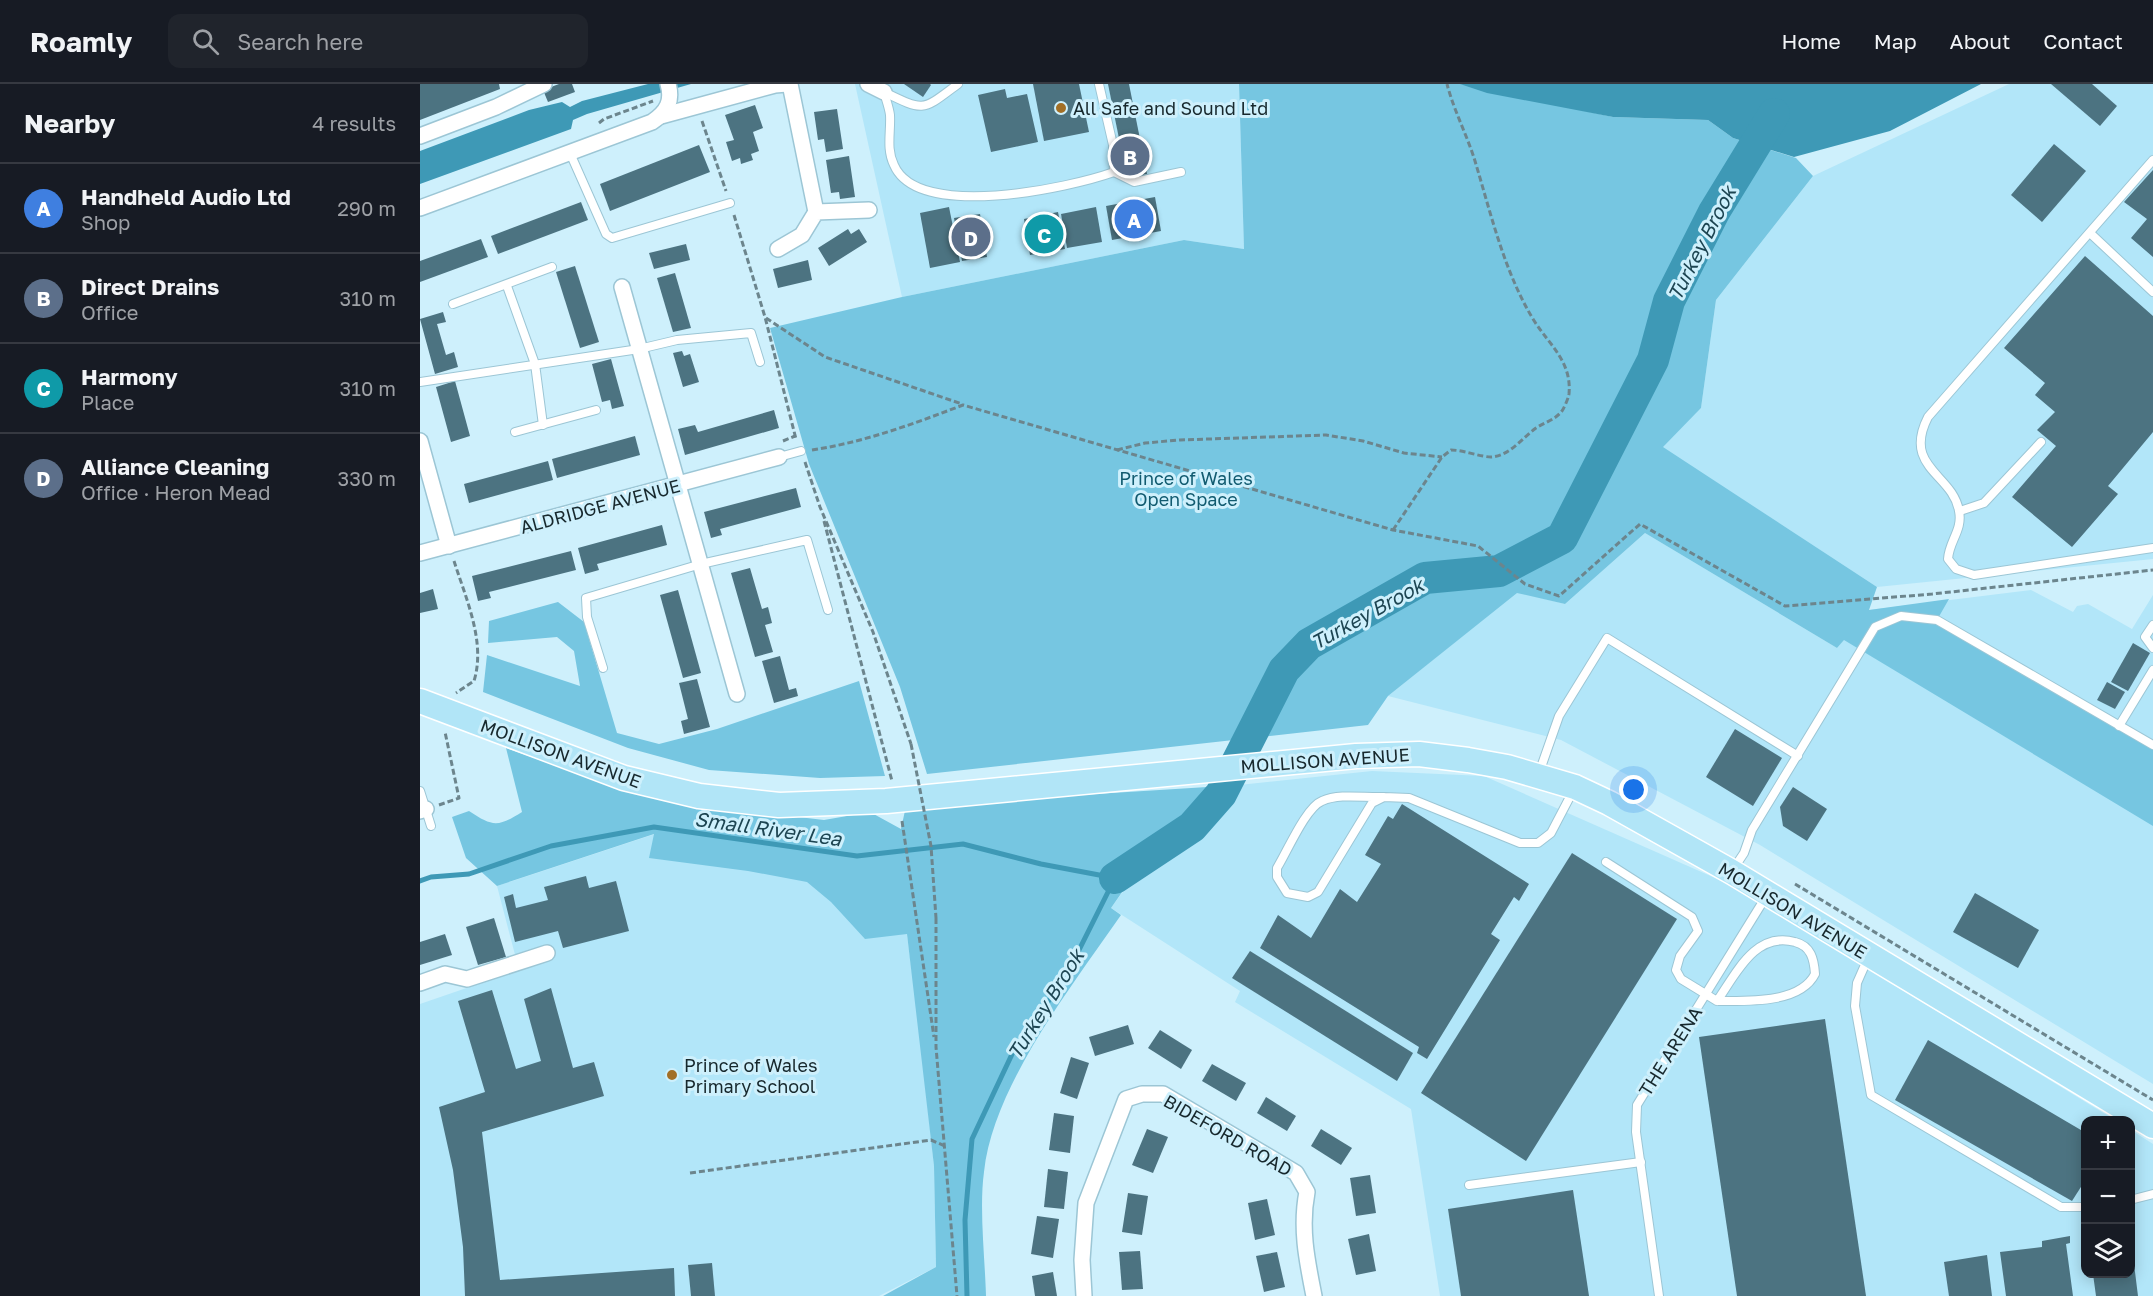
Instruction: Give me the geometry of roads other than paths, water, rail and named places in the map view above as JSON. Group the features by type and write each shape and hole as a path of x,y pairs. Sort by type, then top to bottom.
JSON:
{"main road":[{"name":"MOLLISON AVENUE","path":"420,701 453,702 624,778 699,796 779,805 886,801 1263,764 1419,754 1468,760 1539,775 1609,802 1732,872 2153,1126"}],"street":[{"path":"420,136 496,107 526,87 544,84"},
{"path":"420,208 642,126 661,116 775,84 789,84 816,212 802,235 778,249"},
{"path":"868,84 884,92"},
{"path":"661,116 669,104 669,89"},
{"path":"816,212 869,210"},
{"path":"622,287 736,694"},
{"path":"420,441 449,546"},
{"name":"ALDRIDGE AVENUE","path":"420,554 779,457"},
{"path":"420,984 445,974 467,979 547,953"},
{"name":"BIDEFORD ROAD","path":"1084,1296 1082,1260 1086,1203 1126,1099 1142,1094 1163,1094 1296,1173 1307,1192 1303,1214 1305,1254 1314,1296"}],"lane":[{"path":"884,92 913,106 929,107 958,84"},
{"path":"1099,84 1113,145 1114,172"},
{"path":"884,92 890,114 888,140 894,165 909,185 928,192 969,198 1086,182 1114,172 1134,182 1181,172"},
{"path":"570,153 606,234 612,238 730,203"},
{"path":"2153,160 1928,417 1923,427 1922,450 1928,468 1950,491 1960,512 1958,534 1949,547 1948,559 1964,574 1974,575 2153,548"},
{"path":"2090,233 2153,292"},
{"path":"453,304 507,286 552,267"},
{"path":"507,286 535,364 543,424"},
{"path":"420,382 639,350 677,340 751,333 760,362"},
{"path":"515,432 596,410"},
{"path":"1960,512 1984,503 2041,442"},
{"path":"779,457 801,451"},
{"path":"603,668 587,617 586,598 701,564 807,540 828,610"},
{"path":"1732,872 1744,853 1752,830 1875,627 1901,616 1937,620 2153,745"},
{"path":"2153,624 2145,637 2153,648"},
{"path":"1539,775 1559,716 1607,638 1798,756"},
{"path":"2119,726 2153,669"},
{"path":"1384,797 1372,803 1318,892 1308,897 1287,893 1277,877 1277,868 1311,810 1320,801 1332,798 1384,797 1409,798 1520,843 1539,843 1551,833 1575,787"},
{"path":"420,791 423,810 431,826"},
{"path":"1606,862 1692,917 1698,931 1680,956 1676,970 1681,979 1704,996 1717,1001 1749,1000 1802,989 1815,974 1814,961 1808,949 1801,943 1773,940 1750,953 1717,1001"},
{"name":"THE ARENA","path":"1659,1296 1635,1117 1637,1105 1767,895"},
{"path":"1869,956 1857,983 1855,1006 1871,1095 2061,1207 2081,1207"},
{"path":"1469,1185 1641,1162"},
{"path":"2135,1199 2153,1194"}],"waterway":[{"name":"Turkey Brook","path":"1115,878 1192,827 1221,794 1284,670 1309,644 1425,578 1499,571 1562,538 1653,360 1669,301 1714,212 1774,114"},
{"name":"Small River Lea","path":"420,881 431,877 469,874 551,846 654,827 857,856 963,844 1041,864 1115,878 1066,976 1014,1050 972,1139 965,1220 967,1296"}],"place":[{"name":"All Safe and Sound Ltd","path":"1061,108"},
{"name":"Direct Drains","path":"1130,156"},
{"name":"Handheld Audio Ltd","path":"1134,219"},
{"name":"Harmony","path":"1044,234"},
{"name":"Alliance Cleaning","path":"971,237"},
{"name":"Prince of Wales Primary School","path":"672,1075"}],"park label":[{"name":"Prince of Wales Open Space","path":"1186,488"}]}
